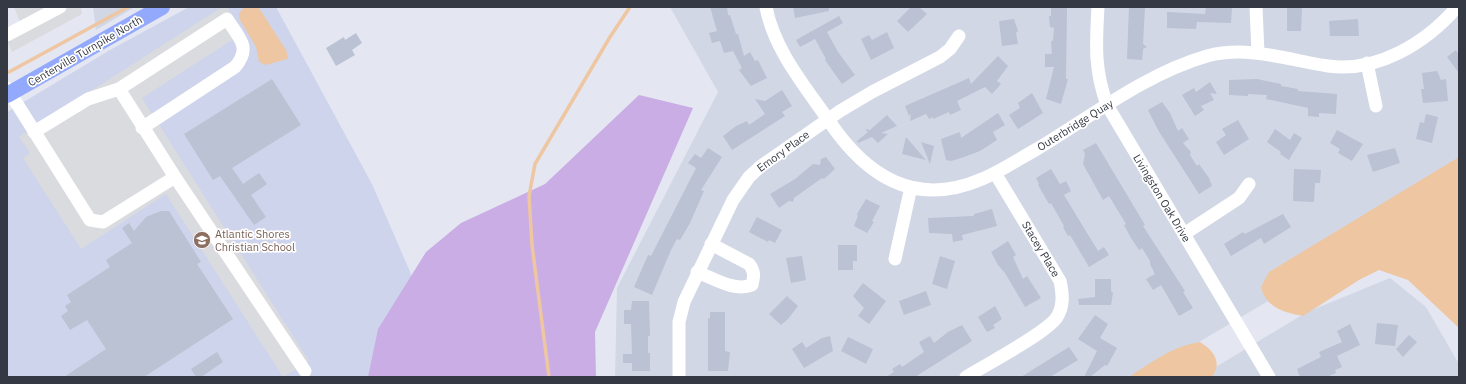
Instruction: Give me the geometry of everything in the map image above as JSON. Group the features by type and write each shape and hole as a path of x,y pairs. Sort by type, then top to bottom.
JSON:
{"main road":[{"name":"Centerville Turnpike North","path":"8,92 162,7"}],"street":[{"path":"7,35 35,13 60,7"},
{"name":"Outerbridge Quay","path":"766,7 774,33 784,54 843,142 871,169 897,183 911,188 942,189 980,180 995,173 1145,82 1198,59 1214,54 1258,52 1330,66 1367,63 1398,54 1412,46 1430,34 1457,7"},
{"name":"Livingston Oak Drive","path":"1098,7 1096,59 1098,75 1107,105 1269,377"},
{"path":"1256,7 1258,52"},
{"path":"34,132 88,99 119,89 227,19 244,46 244,55 235,68 142,128"},
{"name":"Emory Place","path":"679,377 679,322 684,302 697,272 733,200 749,177 761,166 872,92 940,57 950,48 959,36"},
{"path":"1367,63 1376,106"},
{"path":"119,89 142,128 305,371"},
{"path":"8,92 90,220 103,222 175,177"},
{"name":"Stacey Place","path":"966,377 1050,325 1061,309 1063,299 1060,281 995,173"},
{"path":"1184,234 1239,198 1249,184"},
{"path":"895,259 911,188"},
{"path":"697,272 736,287 744,288 752,285 754,277 753,269 749,264 711,244"}],"shaded area":[{"path":"14,7 81,7 82,14 12,52 7,41 20,22"},
{"path":"93,7 135,7 96,30"},
{"name":"Atlantic Shores Christian School","path":"189,7 276,7 372,184 421,297 405,377 7,377 7,112 110,50"},
{"path":"222,7 227,7 243,33 142,98 309,361 283,377 166,194 81,249 23,158 30,153 19,137"},
{"path":"244,7 259,8 286,50 288,57 287,59 266,65 259,62 256,47 240,20 239,14"},
{"path":"670,7 1459,7 1459,188 1140,377 615,377 617,288 718,92"},
{"path":"639,95 693,108 595,332 596,377 368,377 378,329 426,252 461,223 545,184"},
{"path":"1459,157 1459,328 1408,280 1379,270 1359,280 1303,316 1283,311 1272,305 1267,300 1261,287 1269,272"},
{"path":"1390,278 1426,307 1459,364 1459,377 1199,377 1307,312"},
{"path":"1200,342 1209,349 1215,357 1217,366 1212,377 1129,377 1154,360 1172,351"}],"building":[{"path":"710,7 727,7 728,15 730,15 736,34 738,34 744,56 750,52 755,61 758,60 767,78 751,86 739,70 742,68 733,51 724,53 720,41 712,43 709,33 717,31"},
{"path":"793,7 829,7 829,11 795,18"},
{"path":"911,7 919,7 927,14 908,32 897,21"},
{"path":"1051,7 1067,7 1066,79 1068,79 1061,104 1046,99 1054,67 1045,67 1045,54 1052,54 1051,42 1053,40 1054,28 1050,27 1049,16 1051,16"},
{"path":"1129,7 1145,7 1143,44 1147,47 1143,49 1142,60 1127,59"},
{"path":"1206,7 1232,8 1231,23 1197,22 1196,29 1167,28 1167,12 1205,14"},
{"path":"1287,7 1302,7 1301,31 1287,31"},
{"path":"839,16 843,23 827,32 838,52 855,75 842,84 825,60 826,59 815,39 800,47 796,40"},
{"path":"1014,19 1018,31 1016,33 1018,44 1002,46 999,21"},
{"path":"1358,19 1359,36 1330,36 1329,21"},
{"path":"887,32 894,48 871,60 861,39 869,35 872,40"},
{"path":"356,33 362,43 352,50 355,55 336,66 326,48 344,37 345,40"},
{"path":"1456,50 1459,55 1459,73 1447,57"},
{"path":"998,56 1008,66 997,81 1001,84 992,94 985,87 957,101 961,110 950,115 949,112 933,119 933,117 929,119 926,114 910,121 911,114 909,116 905,106 969,78 971,84"},
{"path":"1437,71 1441,80 1446,79 1448,101 1423,103 1421,89 1424,89 1422,73"},
{"path":"272,79 301,125 232,168 243,184 259,173 267,184 251,195 266,217 254,225 220,176 213,180 184,134"},
{"path":"1257,79 1281,84 1281,86 1298,89 1298,91 1337,94 1336,114 1319,113 1319,117 1308,116 1308,108 1266,99 1267,95 1229,95 1229,80"},
{"path":"1210,82 1217,94 1210,93 1214,100 1201,106 1204,110 1195,116 1182,95 1194,88 1196,92"},
{"path":"782,90 792,106 782,112 785,116 732,150 723,136 736,126 747,121 749,125 765,114 755,99 765,101"},
{"path":"1032,93 1043,113 1018,129 1009,115 1020,108 1018,103"},
{"path":"1162,102 1170,113 1178,131 1182,128 1189,139 1183,143 1191,152 1190,155 1197,166 1199,164 1209,178 1212,186 1199,194 1158,130 1148,110"},
{"path":"998,113 1005,125 993,132 997,140 980,151 951,161 946,160 941,139 960,132 961,138"},
{"path":"1426,114 1438,117 1432,143 1416,139 1420,122 1424,123"},
{"path":"887,115 897,126 881,133 888,134 878,143 872,137 858,143 857,141 868,132 865,129 870,130"},
{"path":"1238,120 1249,139 1224,155 1216,142 1226,135 1222,129"},
{"path":"1275,129 1290,140 1294,133 1302,138 1289,160 1267,142"},
{"path":"1337,130 1363,144 1352,161 1338,153 1340,149 1330,143"},
{"path":"906,137 926,160 902,154"},
{"path":"921,142 934,146 930,164"},
{"path":"1096,143 1145,225 1143,226 1185,291 1183,292 1193,308 1179,316 1161,285 1153,290 1146,279 1155,274 1150,261 1142,248 1139,250 1131,238 1124,225 1126,224 1109,196 1103,200 1083,164 1085,154 1083,150"},
{"path":"708,148 722,157 701,190 704,191 690,223 680,240 677,239 671,250 652,295 634,287 648,255 651,256 696,168 688,163 695,154 701,158"},
{"path":"1395,148 1400,163 1373,172 1367,155"},
{"path":"826,157 835,169 824,179 822,178 794,198 793,202 789,201 779,208 770,194 795,179 813,164 820,165 821,159"},
{"path":"1051,169 1060,184 1066,181 1071,191 1064,195 1098,251 1104,247 1109,255 1089,267 1070,235 1068,236 1051,203 1049,204 1038,185 1039,184 1036,178"},
{"path":"1294,169 1321,170 1320,183 1315,183 1314,202 1293,201"},
{"path":"866,199 880,206 872,221 874,222 867,233 854,226 858,216 857,214"},
{"path":"992,209 997,226 962,235 963,240 953,242 952,234 929,233 928,218 974,216 974,214"},
{"path":"161,211 169,211 201,262 197,264 233,319 144,377 64,377 106,349 87,320 70,330 61,316 68,311 65,306 71,302 67,295 110,267 106,260 132,243 122,228 129,223 134,231 146,217"},
{"path":"1283,214 1291,227 1264,244 1261,238 1231,256 1224,244 1243,232 1245,234"},
{"path":"757,217 782,230 775,243 769,240 768,242 749,232"},
{"path":"1008,241 1016,255 1013,257 1023,279 1027,276 1041,298 1025,307 991,252"},
{"path":"838,245 857,245 857,261 853,261 853,270 838,270"},
{"path":"802,256 806,280 791,283 786,258"},
{"path":"940,256 955,261 947,289 932,284"},
{"path":"1095,279 1111,279 1111,291 1113,293 1111,305 1079,305 1078,299 1095,297"},
{"path":"863,283 886,301 869,324 858,316 864,308 853,296"},
{"path":"926,291 931,305 904,315 899,301"},
{"path":"787,296 798,306 788,319 781,325 769,314"},
{"path":"632,301 649,301 650,336 648,336 648,353 650,353 650,371 632,371 632,363 623,363 623,354 632,354 631,324 624,324 624,310 631,310"},
{"path":"995,306 1002,319 993,325 995,328 987,332 978,317"},
{"path":"710,312 725,312 725,351 730,352 728,371 708,371 708,318 710,318"},
{"path":"1095,315 1108,324 1100,338 1117,348 1107,366 1105,365 1090,377 1084,377 1097,351 1078,339"},
{"path":"1377,323 1398,325 1395,346 1375,344"},
{"path":"1350,324 1360,345 1337,356 1342,367 1335,370 1336,373 1326,377 1300,377 1297,369 1321,357 1319,352 1342,342 1337,331"},
{"path":"962,325 972,341 915,377 886,377 894,372 892,369 900,364 902,367 924,352 919,342 930,336 934,343 948,332"},
{"path":"1409,335 1417,342 1403,357 1396,349"},
{"path":"830,336 833,351 804,368 792,349 802,342 806,348 822,338"},
{"path":"848,337 873,349 866,364 841,351"},
{"path":"1069,347 1078,360 1050,377 1021,377"},
{"path":"217,352 223,362 201,377 196,377 191,369"}],"waterway":[{"path":"9,72 128,7"},
{"path":"549,377 532,245 529,196 535,164 610,37 630,7"}],"place":[{"name":"Atlantic Shores Christian School","path":"202,240"}]}
